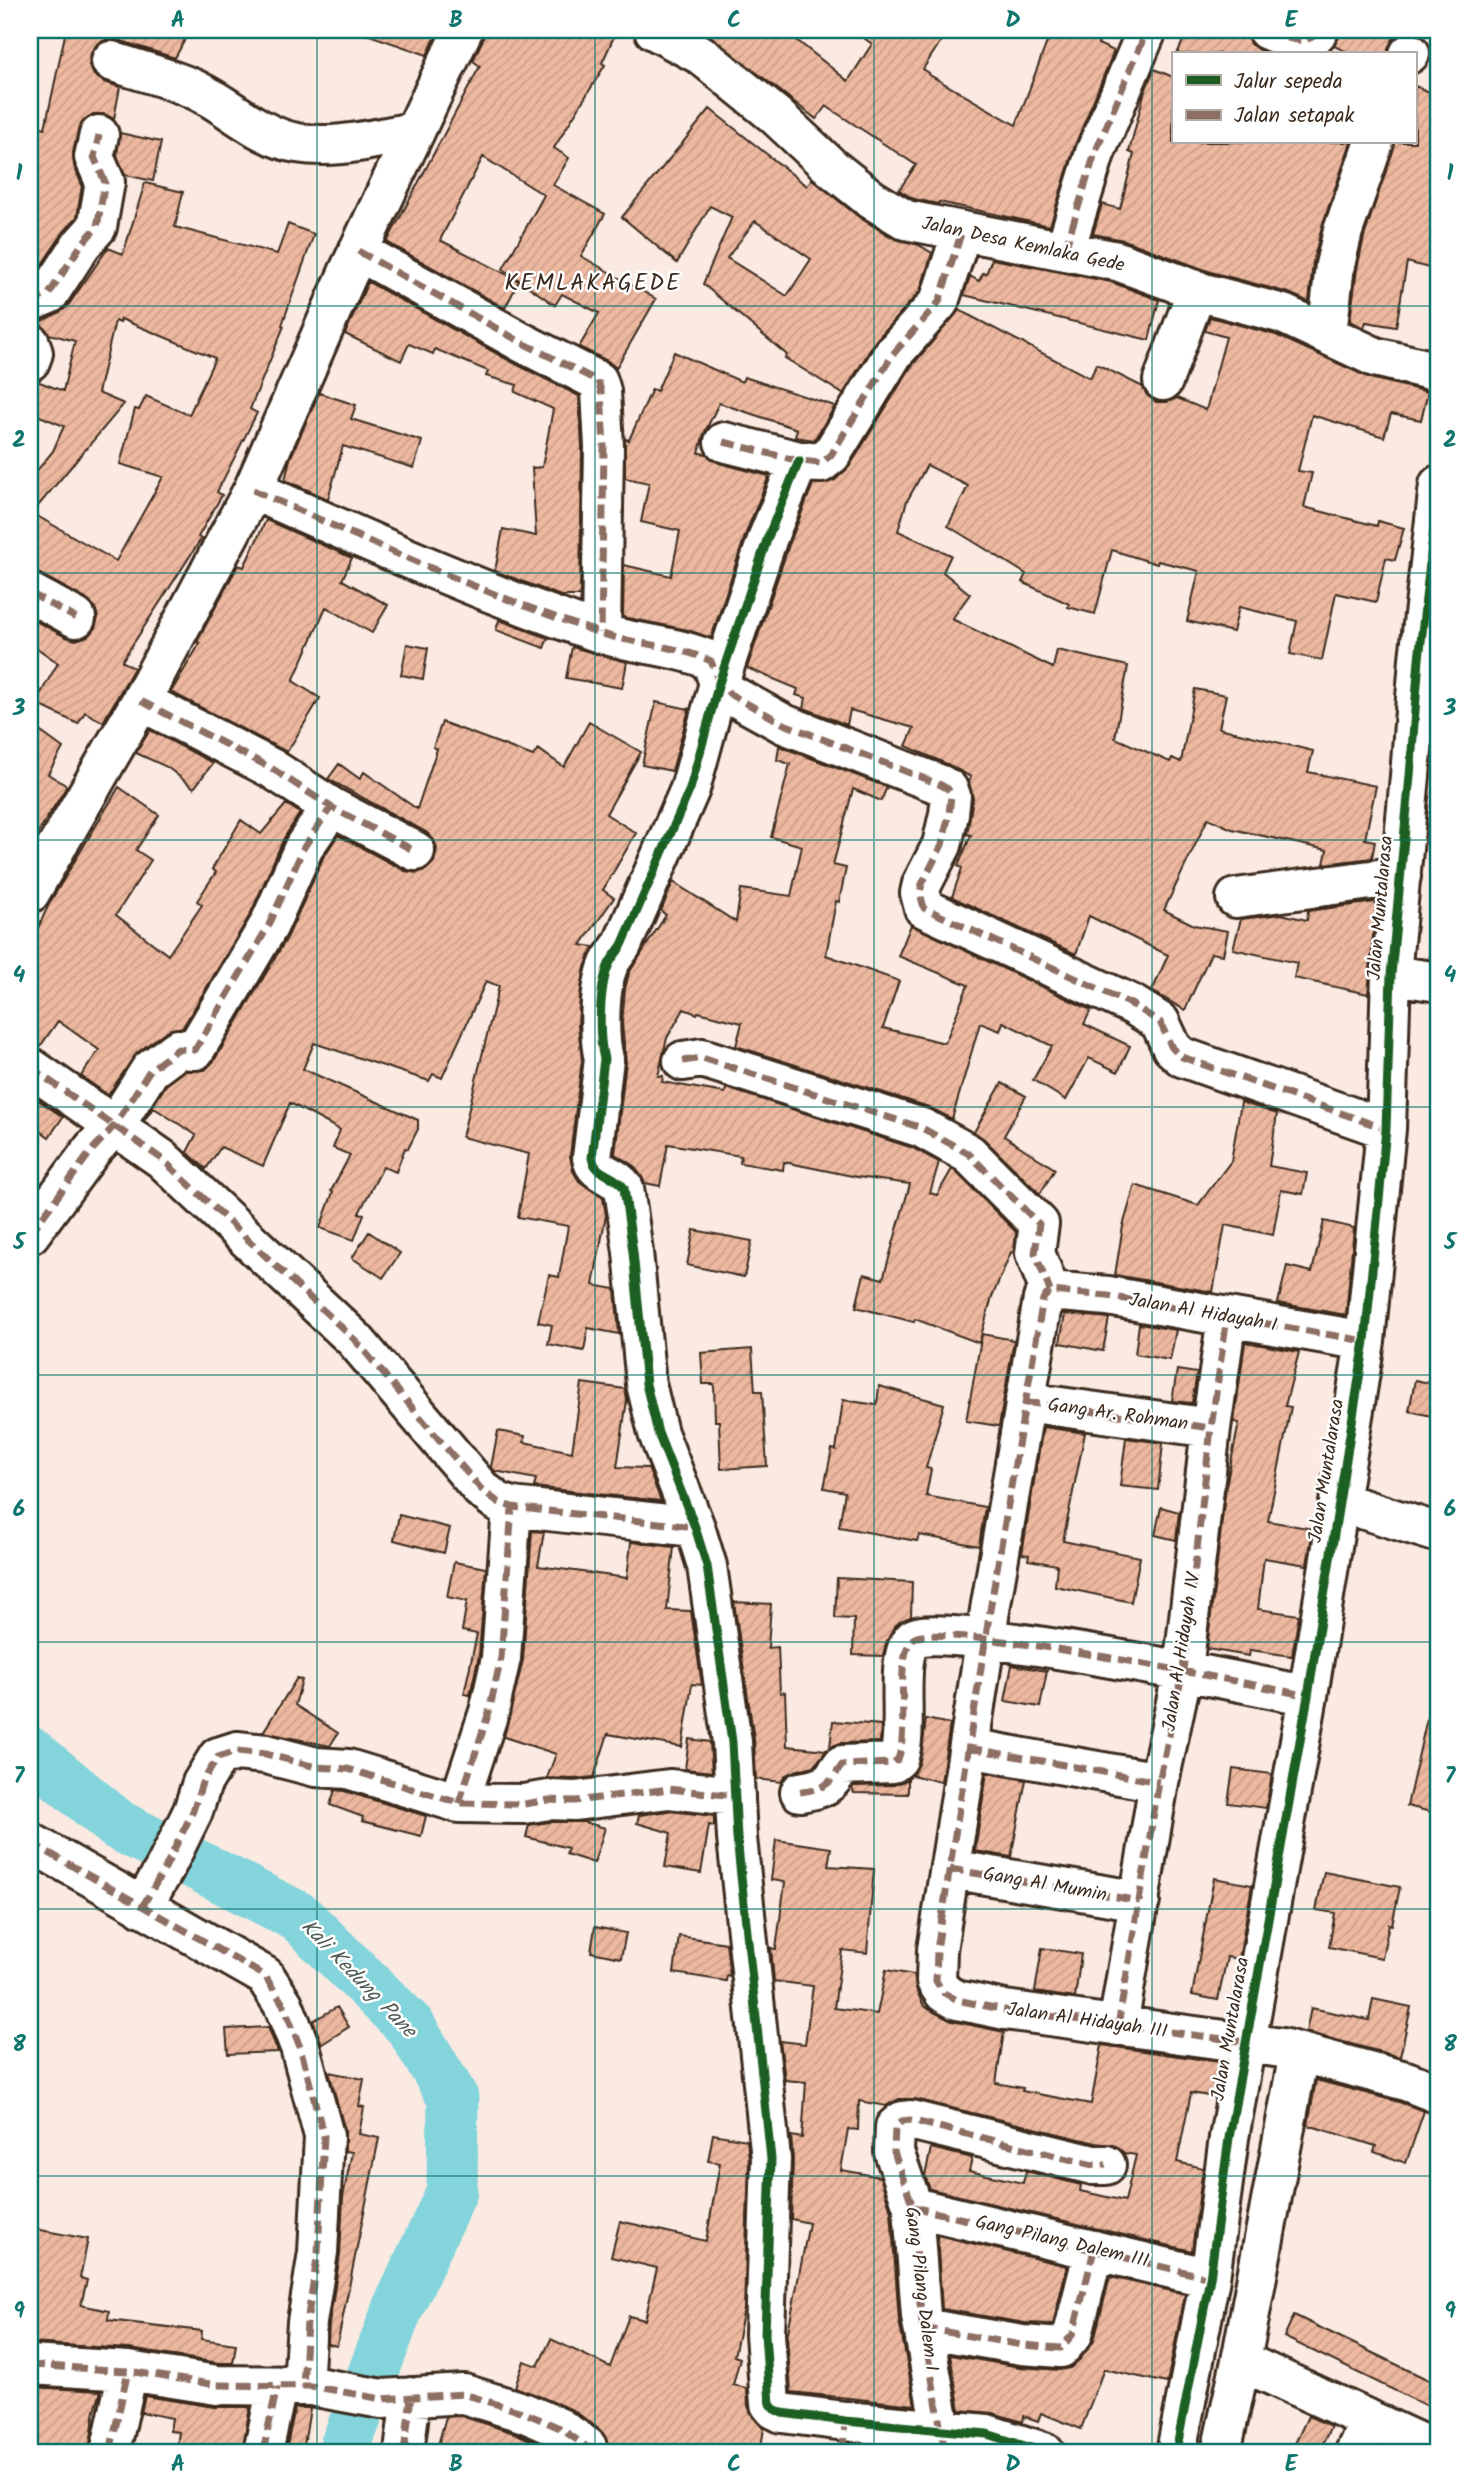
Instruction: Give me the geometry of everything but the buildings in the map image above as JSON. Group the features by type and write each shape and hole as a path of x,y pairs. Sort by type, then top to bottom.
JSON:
{"street":[{"path":"30,889 141,701 253,490 358,251 463,30"},
{"name":"Jalan Desa Kemlaka Gede","path":"654,30 710,42 775,115 833,169 872,199 906,220 1116,261 1197,290 1283,314 1375,357 1439,372"},
{"path":"1065,250 1095,153 1147,30"},
{"path":"1267,30 1301,41 1310,40 1319,30"},
{"path":"111,61 198,91 243,119 281,139 295,143 343,145 415,132"},
{"path":"30,302 49,294 81,245 97,227 105,183 94,157 99,135"},
{"path":"1327,334 1335,265 1343,231 1373,144"},
{"path":"724,442 799,461 821,463 831,455 893,354 939,302 962,231"},
{"path":"358,251 521,342 598,381 604,447 601,633"},
{"path":"1163,381 1197,290"},
{"path":"30,343 33,353 30,361"},
{"path":"799,461 768,537 719,683 690,789 622,945 609,965 604,983 601,1045 604,1059 592,1158 599,1171 620,1182 624,1188 646,1384 658,1433 695,1527 707,1566 732,1742 750,1972 771,2159 765,2334 770,2404 782,2413 844,2437 944,2440 987,2434 1044,2452"},
{"name":"Jalan Muntalarasa","path":"1176,2452 1210,2278 1229,2138 1271,2047 1308,1696 1356,1507 1366,1341 1386,1129 1414,978 1401,876 1419,659 1439,485"},
{"path":"253,490 458,581 601,633 692,652 710,661 719,683 730,694 784,724 942,785 948,789 951,796 942,845 922,884 920,893 924,908 1133,1004 1160,1021 1172,1048 1182,1057 1386,1129"},
{"path":"30,593 76,618"},
{"path":"141,701 271,768 331,807 415,850"},
{"path":"30,1234 92,1150 116,1125 150,1070 178,1049 195,1050 269,925 304,847 331,807"},
{"path":"1236,898 1401,876"},
{"path":"683,1062 702,1058 922,1128 969,1154 1039,1224 1035,1253 1047,1295 1025,1402 950,1869"},
{"path":"30,1067 162,1159 355,1340 481,1489 498,1502 512,1507 695,1527"},
{"name":"Jalan Al Hidayah I","path":"1047,1295 1108,1296 1366,1341"},
{"name":"Jalan Al Hidayah IV","path":"1118,2026 1159,1782 1183,1670 1211,1428 1227,1317"},
{"name":"Gang Ar. Rohman","path":"1025,1402 1211,1428"},
{"path":"459,1803 489,1712 501,1658 512,1507"},
{"path":"1356,1507 1439,1533"},
{"path":"820,1785 842,1765 893,1763 898,1759 902,1737 905,1648 915,1636 930,1634 986,1640 1183,1670 1308,1696"},
{"path":"969,1748 1159,1782"},
{"path":"142,1906 165,1868 193,1811 202,1783 218,1757 237,1751 266,1754 316,1767 348,1769 459,1803 524,1804 550,1800 575,1801 661,1789 735,1796"},
{"path":"30,1842 265,1976 283,2004 300,2047 324,2136 318,2252 307,2322 304,2388 263,2452"},
{"name":"Jalan Al Hidayah III","path":"950,1869 937,1950 936,1981 944,1993 957,2000 1005,2010 1271,2047 1406,2081 1439,2094"},
{"name":"Gang Al Mumin","path":"950,1869 1140,1901"},
{"path":"1221,2452 1241,2361 1271,2047"},
{"name":"Gang Pilang Dalem I","path":"944,2440 923,2328 913,2207 894,2152 895,2127 902,2121 910,2120 1093,2165 1106,2165"},
{"name":"Gang Pilang Dalem III","path":"913,2207 1210,2278"},
{"path":"923,2328 1022,2345 1060,2348 1073,2334 1094,2250"},
{"path":"1241,2361 1363,2436 1439,2452"},
{"path":"30,2365 128,2371 217,2385 304,2388 397,2398 464,2395 525,2413 560,2428 587,2447 588,2452"},
{"path":"110,2452 128,2371"},
{"path":"397,2398 404,2452"}],"green space":[{"path":"1439,821 1439,972 1428,968"}],"waterway":[{"name":"Kali Kedung Pane","path":"30,1752 118,1825 299,1917 410,2026 453,2098 452,2191 398,2308 343,2452"}],"marked path":[{"path":"1065,250 1095,153 1147,30"},
{"path":"1267,30 1294,40 1308,39 1319,30"},
{"path":"30,302 49,294 81,245 97,227 105,182 94,157 99,135"},
{"path":"724,442 799,461 821,463 831,455 893,354 939,302 962,231"},
{"path":"358,251 521,342 598,381 604,447 601,633"},
{"path":"30,343 33,353 30,361"},
{"path":"253,490 509,600 611,636 683,651 711,661 719,683 730,694 784,724 941,785 948,789 951,796 949,814 942,845 922,884 920,893 924,908 1133,1005 1160,1022 1172,1048 1182,1057 1386,1129"},
{"path":"30,593 76,618"},
{"path":"141,701 271,768 331,807 415,851"},
{"path":"30,1234 92,1150 115,1125 150,1070 178,1049 195,1050 269,925 304,847 331,807"},
{"path":"683,1061 702,1058 922,1128 969,1154 1039,1224 1035,1253 1050,1291"},
{"path":"30,1067 162,1159 355,1340 481,1489 498,1502 512,1507 695,1527"},
{"path":"1246,2042 1005,2010 957,2000 944,1993 936,1981 937,1950 990,1610 1043,1299 1050,1291 1108,1296 1365,1341"},
{"path":"1118,2026 1159,1782 1183,1670 1211,1428 1227,1317"},
{"path":"1025,1402 1211,1428"},
{"path":"459,1803 489,1712 501,1658 512,1507"},
{"path":"800,1792 826,1785 842,1765 893,1763 898,1759 903,1731 903,1678 907,1648 913,1639 934,1635 977,1638 1101,1656 1308,1696"},
{"path":"969,1748 1159,1782"},
{"path":"142,1907 193,1811 202,1783 218,1757 237,1751 266,1754 316,1767 348,1769 459,1803 524,1804 549,1800 575,1801 669,1789 735,1796"},
{"path":"30,1842 265,1976 283,2004 300,2047 324,2136 318,2252 307,2322 303,2386"},
{"path":"950,1869 1140,1901"},
{"path":"945,2452 921,2316 913,2207 894,2152 895,2127 902,2121 910,2120 1093,2165 1106,2165"},
{"path":"913,2207 1210,2278"},
{"path":"923,2328 1022,2345 1061,2348 1073,2334 1094,2250"},
{"path":"30,2365 128,2371 217,2385 311,2386 382,2399 464,2394 525,2413 560,2428 587,2447 588,2452"},
{"path":"110,2452 128,2371"},
{"path":"263,2452 277,2387"},
{"path":"404,2452 411,2397"},
{"path":"843,2452 845,2421"}],"cycle path":[{"path":"799,461 768,537 719,683 690,789 622,945 610,962 606,974 600,1011 604,1059 592,1158 597,1168 624,1188 646,1384 658,1433 695,1527 707,1566 732,1742 737,1838 771,2159 765,2334 770,2404 782,2413 987,2434 1044,2452"},
{"path":"1176,2452 1210,2278 1229,2138 1308,1696 1365,1341 1386,1129 1391,975 1419,659 1439,485"}],"district":[{"name":"KEMLAKAGEDE","path":"593,284"}]}
